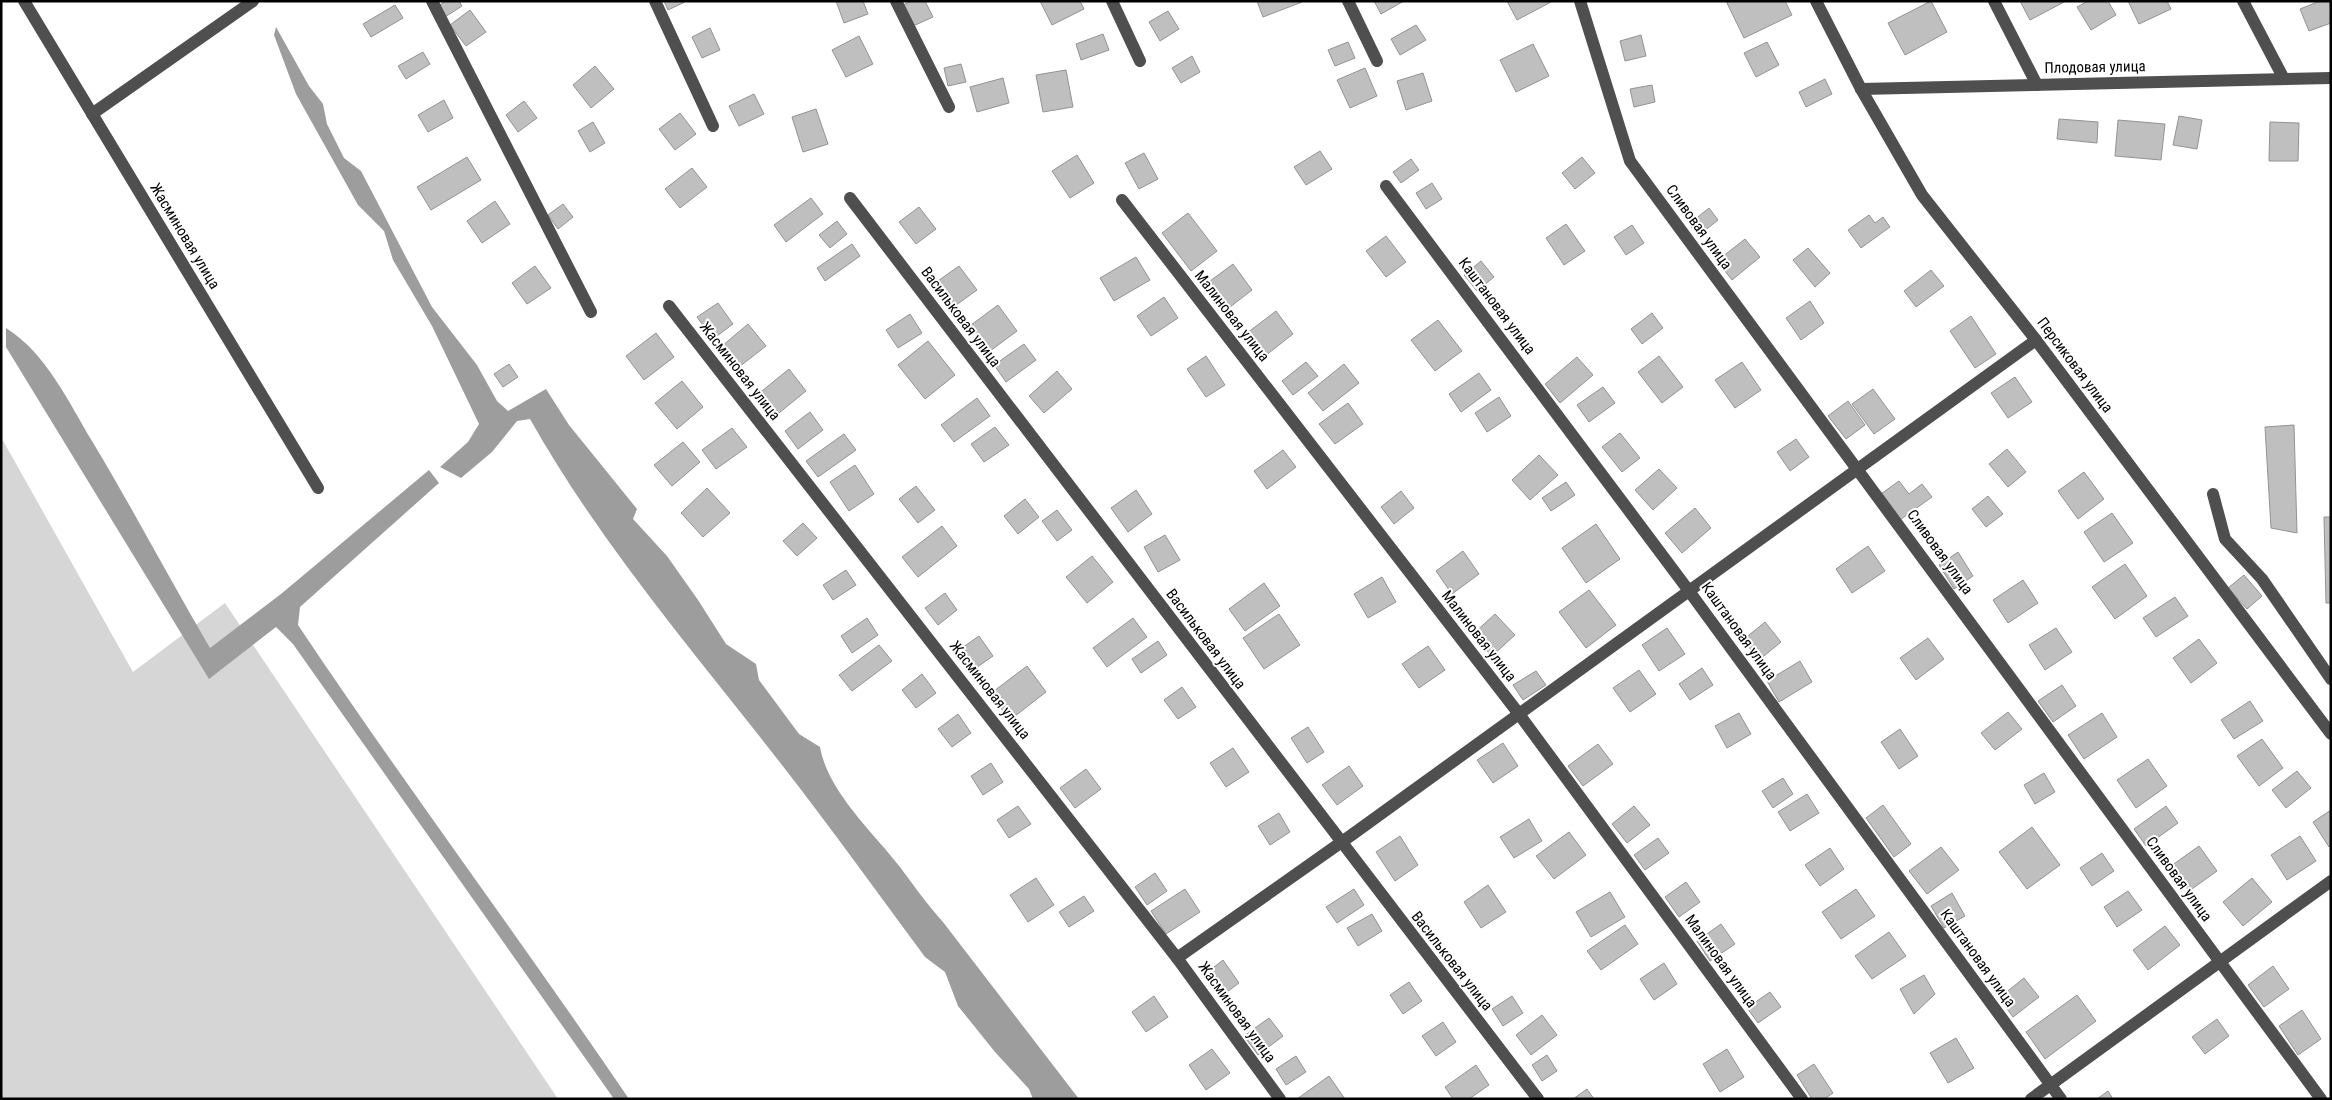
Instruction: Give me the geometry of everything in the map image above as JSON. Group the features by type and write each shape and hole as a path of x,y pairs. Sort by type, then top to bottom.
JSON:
{"street":[{"name":"Жасминовая улица","path":"24,1 318,488"},
{"path":"92,114 253,1"},
{"path":"432,1 591,312"},
{"path":"655,1 713,126"},
{"path":"896,1 949,107"},
{"path":"1112,1 1140,61"},
{"path":"1348,1 1377,61"},
{"name":"Сливовая улица","path":"1580,1 1630,161 2321,1099"},
{"name":"Персиковая улица","path":"1816,1 1861,89 1922,195 2036,340 2331,734"},
{"path":"1994,1 2037,85"},
{"path":"2243,1 2284,79"},
{"name":"Плодовая улица","path":"1861,89 2331,78"},
{"name":"Каштановая улица","path":"1386,186 1689,591 2061,1099"},
{"name":"Васильковая улица","path":"850,198 1340,843 1538,1099"},
{"name":"Малиновая улица","path":"1122,200 1519,714 1802,1099"},
{"name":"Жасминовая улица","path":"669,306 1177,958 1280,1099"},
{"path":"1177,958 1340,843 2036,340"},
{"path":"2213,494 2225,539 2262,579 2331,679"},
{"path":"2031,1099 2219,961 2331,882"}],"shaded area":[{"path":"276,27 309,86 323,104 327,124 344,158 361,171 432,307 477,365 497,401 508,411 546,389 569,425 637,509 633,519 667,556 726,644 756,664 759,680 799,734 820,747 832,780 853,811 900,867 1079,1099 1033,1099 1029,1089 995,1052 958,1006 945,972 925,957 771,751 644,590 584,506 530,419 517,421 492,452 461,478 440,467 468,442 479,424 432,326 393,260 384,231 358,205 296,94 274,35"},
{"path":"6,328 33,351 65,394 210,648 281,594 429,470 439,483 300,607 298,625 629,1099 614,1099 293,644 276,627 209,679 6,347"},
{"path":"1,437 133,672 225,603 558,1099 1,1099"}],"building":[{"path":"446,1 459,1 462,6 445,17 438,6"},
{"path":"664,1 687,1 668,10"},
{"path":"836,1 863,1 868,14 844,23"},
{"path":"912,1 925,1 933,17 913,26 903,5"},
{"path":"1040,1 1080,1 1084,9 1052,25"},
{"path":"1257,1 1301,1 1302,2 1263,17"},
{"path":"1374,1 1404,1 1381,14"},
{"path":"1507,1 1550,1 1551,2 1517,20"},
{"path":"1726,1 1785,1 1792,15 1744,38"},
{"path":"1931,1 1947,32 1905,55 1888,23"},
{"path":"2020,1 2066,1 2030,20"},
{"path":"2088,1 2108,1 2116,15 2091,30 2077,7"},
{"path":"2128,1 2167,1 2171,9 2139,24"},
{"path":"2320,1 2330,1 2331,23 2309,31 2300,9"},
{"path":"395,5 403,18 371,37 363,24"},
{"path":"470,10 486,32 466,46 450,25"},
{"path":"1168,11 1179,29 1160,41 1149,22"},
{"path":"1416,25 1426,40 1400,55 1391,39"},
{"path":"710,28 720,50 702,58 692,37"},
{"path":"1103,34 1109,50 1081,60 1076,44"},
{"path":"1641,35 1646,56 1625,61 1620,41"},
{"path":"859,36 873,64 846,77 832,50"},
{"path":"1348,42 1355,58 1335,66 1328,50"},
{"path":"1767,42 1779,65 1756,77 1744,53"},
{"path":"1533,44 1549,76 1516,92 1500,60"},
{"path":"423,52 430,64 406,79 398,66"},
{"path":"1192,56 1200,72 1181,83 1172,68"},
{"path":"961,64 966,82 948,86 944,68"},
{"path":"595,66 614,89 591,108 573,85"},
{"path":"1365,68 1377,96 1350,108 1337,80"},
{"path":"1066,70 1073,107 1043,112 1036,75"},
{"path":"1423,73 1432,101 1406,110 1397,81"},
{"path":"1003,78 1009,103 977,112 970,87"},
{"path":"1825,79 1832,94 1806,107 1799,92"},
{"path":"1652,85 1655,102 1634,107 1630,89"},
{"path":"754,94 764,114 739,126 729,106"},
{"path":"444,100 453,118 428,132 418,115"},
{"path":"524,101 537,118 518,132 506,115"},
{"path":"816,109 828,144 803,152 792,117"},
{"path":"680,113 696,134 675,150 659,129"},
{"path":"2179,116 2202,120 2197,149 2173,145"},
{"path":"2059,119 2098,122 2097,143 2057,139"},
{"path":"2118,120 2165,124 2161,160 2115,156"},
{"path":"593,122 605,143 590,152 578,131"},
{"path":"2270,122 2299,123 2298,161 2269,161"},
{"path":"1320,151 1332,169 1306,185 1294,167"},
{"path":"1144,153 1158,179 1139,189 1125,163"},
{"path":"1077,155 1094,183 1070,198 1052,171"},
{"path":"467,157 481,180 431,210 417,187"},
{"path":"1582,157 1595,173 1575,189 1562,173"},
{"path":"1411,159 1419,170 1401,183 1393,172"},
{"path":"692,168 707,187 680,208 665,189"},
{"path":"1432,183 1442,199 1426,209 1416,193"},
{"path":"811,198 823,214 786,242 774,225"},
{"path":"495,201 510,224 482,243 467,221"},
{"path":"563,204 573,217 558,229 548,215"},
{"path":"919,207 936,229 916,244 899,222"},
{"path":"1709,208 1718,220 1698,236 1689,224"},
{"path":"1188,213 1217,251 1191,271 1162,233"},
{"path":"1869,215 1875,223 1883,217 1890,227 1861,248 1848,230"},
{"path":"837,221 847,234 830,248 819,235"},
{"path":"1566,224 1585,251 1564,265 1546,238"},
{"path":"1632,225 1644,243 1626,255 1614,237"},
{"path":"1386,236 1406,262 1386,277 1366,251"},
{"path":"1745,239 1760,257 1732,280 1717,261"},
{"path":"852,244 860,256 825,281 817,268"},
{"path":"1808,248 1830,273 1815,287 1793,260"},
{"path":"1136,257 1150,280 1114,301 1100,278"},
{"path":"1481,261 1494,277 1477,291 1464,275"},
{"path":"1233,264 1252,290 1230,307 1210,281"},
{"path":"535,266 551,288 527,304 512,283"},
{"path":"959,266 977,290 952,308 935,283"},
{"path":"1931,270 1944,286 1916,307 1904,291"},
{"path":"1164,297 1178,318 1151,336 1137,316"},
{"path":"1810,301 1824,323 1801,340 1786,318"},
{"path":"718,303 733,324 713,339 697,317"},
{"path":"998,305 1017,331 990,351 971,325"},
{"path":"1276,311 1293,334 1265,356 1247,333"},
{"path":"1652,313 1663,328 1642,344 1631,329"},
{"path":"910,314 922,333 898,348 886,330"},
{"path":"1971,316 1996,354 1975,368 1950,331"},
{"path":"1438,320 1462,351 1435,371 1411,340"},
{"path":"748,324 766,346 739,367 722,346"},
{"path":"656,333 674,357 644,380 626,356"},
{"path":"928,341 955,375 925,399 898,365"},
{"path":"1024,344 1036,360 1006,382 994,365"},
{"path":"1206,356 1225,385 1206,397 1187,369"},
{"path":"1659,356 1683,387 1662,403 1638,372"},
{"path":"1577,357 1593,375 1560,403 1545,384"},
{"path":"1306,362 1318,376 1293,395 1282,381"},
{"path":"1742,362 1761,390 1735,408 1715,380"},
{"path":"509,364 518,377 503,387 494,374"},
{"path":"1344,364 1359,383 1323,411 1308,393"},
{"path":"789,369 806,391 774,417 757,395"},
{"path":"1057,371 1072,389 1044,413 1029,396"},
{"path":"1479,373 1491,390 1461,412 1449,394"},
{"path":"2015,377 2032,402 2008,418 1991,393"},
{"path":"682,381 703,407 677,429 655,403"},
{"path":"1603,387 1615,403 1589,422 1577,405"},
{"path":"1873,389 1895,419 1874,434 1852,404"},
{"path":"1499,397 1511,416 1487,432 1475,413"},
{"path":"977,398 990,416 954,442 941,425"},
{"path":"1848,401 1865,425 1846,439 1828,416"},
{"path":"1348,403 1363,424 1335,444 1319,424"},
{"path":"810,412 823,430 798,449 785,431"},
{"path":"2294,425 2297,533 2271,528 2265,427"},
{"path":"995,427 1009,445 984,462 971,444"},
{"path":"732,428 747,447 716,469 702,450"},
{"path":"1620,433 1640,458 1622,472 1602,447"},
{"path":"844,434 856,450 818,477 806,461"},
{"path":"1796,439 1809,457 1790,471 1777,452"},
{"path":"683,442 700,462 672,486 654,465"},
{"path":"2007,449 2026,472 2008,487 1989,464"},
{"path":"1283,450 1296,467 1267,489 1254,471"},
{"path":"1539,455 1558,475 1530,500 1512,480"},
{"path":"855,465 874,494 849,511 830,482"},
{"path":"1659,469 1677,488 1653,510 1635,490"},
{"path":"2084,472 2104,499 2078,519 2058,491"},
{"path":"1899,481 1909,494 1922,484 1932,497 1897,522 1878,496"},
{"path":"1566,482 1575,495 1551,511 1542,498"},
{"path":"916,486 935,510 918,523 899,499"},
{"path":"707,488 730,513 703,537 681,513"},
{"path":"1136,490 1152,514 1128,532 1111,508"},
{"path":"1401,491 1414,508 1394,524 1381,507"},
{"path":"1988,496 2003,514 1986,527 1972,509"},
{"path":"1025,499 1039,517 1018,534 1004,516"},
{"path":"1695,508 1711,528 1682,553 1665,533"},
{"path":"1057,510 1072,530 1057,541 1042,521"},
{"path":"2112,513 2133,543 2104,562 2084,532"},
{"path":"2324,517 2331,517 2331,603 2326,603"},
{"path":"803,523 817,538 797,556 783,541"},
{"path":"1596,524 1620,559 1586,583 1562,548"},
{"path":"942,526 957,546 918,577 902,557"},
{"path":"1165,535 1180,560 1158,572 1144,547"},
{"path":"1868,546 1885,571 1852,593 1836,569"},
{"path":"1463,551 1479,574 1452,594 1436,571"},
{"path":"1958,552 1973,576 1954,589 1939,565"},
{"path":"1092,556 1113,582 1087,603 1066,577"},
{"path":"2125,564 2147,596 2115,619 2092,587"},
{"path":"846,570 856,585 833,600 823,585"},
{"path":"2244,575 2262,596 2247,609 2228,588"},
{"path":"1382,577 1396,602 1368,618 1354,594"},
{"path":"2023,580 2038,603 2008,623 1993,600"},
{"path":"1264,583 1280,606 1245,631 1229,609"},
{"path":"1589,590 1616,625 1586,648 1559,612"},
{"path":"945,593 957,610 938,625 925,608"},
{"path":"2175,597 2188,616 2156,637 2143,618"},
{"path":"1279,614 1300,645 1264,669 1243,638"},
{"path":"1495,614 1515,635 1492,656 1472,635"},
{"path":"867,618 878,635 852,653 841,636"},
{"path":"1133,618 1147,637 1107,667 1093,648"},
{"path":"1765,622 1781,642 1759,660 1743,640"},
{"path":"1667,628 1685,654 1659,671 1642,645"},
{"path":"2056,628 2072,652 2045,670 2029,645"},
{"path":"979,636 993,656 973,670 959,650"},
{"path":"1928,638 1944,659 1916,680 1900,658"},
{"path":"2199,639 2217,663 2191,683 2173,658"},
{"path":"1158,641 1167,655 1141,673 1132,659"},
{"path":"879,645 892,661 852,691 839,675"},
{"path":"1428,646 1445,670 1419,688 1402,664"},
{"path":"1800,661 1812,682 1779,702 1767,681"},
{"path":"1027,666 1046,692 1010,720 990,694"},
{"path":"1702,668 1713,685 1690,700 1679,684"},
{"path":"1639,670 1656,694 1630,712 1613,688"},
{"path":"1536,671 1546,685 1523,700 1513,685"},
{"path":"922,674 936,693 916,708 902,690"},
{"path":"2062,685 2076,706 2053,722 2038,701"},
{"path":"1182,687 1196,707 1178,719 1164,700"},
{"path":"2250,701 2263,721 2234,739 2221,720"},
{"path":"2008,712 2022,729 1995,750 1981,733"},
{"path":"1739,713 1751,734 1727,748 1715,726"},
{"path":"2102,713 2117,737 2084,759 2068,735"},
{"path":"958,714 971,733 952,747 938,729"},
{"path":"1308,727 1324,752 1307,763 1291,738"},
{"path":"1900,729 1918,756 1899,769 1881,742"},
{"path":"2262,739 2283,768 2259,786 2237,756"},
{"path":"1503,743 1518,766 1493,783 1477,760"},
{"path":"1598,744 1613,764 1583,786 1568,766"},
{"path":"1233,748 1249,772 1226,787 1210,763"},
{"path":"2148,759 2167,786 2136,808 2117,780"},
{"path":"991,763 1003,782 983,795 971,776"},
{"path":"1349,766 1363,786 1337,805 1322,785"},
{"path":"1086,769 1101,789 1075,808 1060,788"},
{"path":"2297,771 2311,788 2286,808 2272,790"},
{"path":"2044,773 2055,792 2035,804 2024,785"},
{"path":"1783,778 1793,794 1773,808 1762,791"},
{"path":"1807,794 1819,813 1790,831 1778,812"},
{"path":"1883,805 1911,844 1894,857 1866,818"},
{"path":"1018,806 1031,824 1009,838 997,820"},
{"path":"1634,806 1650,825 1627,843 1612,824"},
{"path":"2166,806 2178,823 2146,846 2134,829"},
{"path":"2331,810 2331,845 2329,847 2313,822"},
{"path":"1279,813 1290,832 1270,845 1258,826"},
{"path":"1529,819 1542,841 1514,858 1500,837"},
{"path":"2032,827 2060,865 2027,889 1999,852"},
{"path":"1569,832 1586,855 1554,879 1536,856"},
{"path":"1400,836 1418,865 1395,881 1376,852"},
{"path":"2300,836 2316,861 2287,880 2271,855"},
{"path":"1658,838 1669,853 1645,870 1634,855"},
{"path":"2199,846 2217,871 2189,891 2171,866"},
{"path":"1941,847 1959,870 1927,894 1909,871"},
{"path":"1830,848 1844,869 1820,886 1805,865"},
{"path":"2102,853 2114,871 2092,886 2080,868"},
{"path":"1155,873 1167,891 1147,905 1135,887"},
{"path":"1036,878 1054,905 1028,922 1010,895"},
{"path":"2252,878 2272,902 2243,926 2223,902"},
{"path":"1686,882 1700,902 1679,917 1665,897"},
{"path":"1488,885 1506,912 1481,928 1464,902"},
{"path":"1185,889 1200,912 1166,934 1151,911"},
{"path":"1354,889 1364,905 1337,923 1326,907"},
{"path":"1856,889 1875,916 1841,939 1822,912"},
{"path":"2128,891 2142,910 2117,927 2104,907"},
{"path":"1610,892 1625,917 1591,937 1576,912"},
{"path":"1952,893 1965,916 1944,928 1931,906"},
{"path":"1084,896 1094,911 1069,927 1059,912"},
{"path":"1372,914 1382,931 1358,946 1347,928"},
{"path":"1721,924 1735,944 1710,961 1697,941"},
{"path":"1625,925 1638,944 1601,970 1587,951"},
{"path":"2165,926 2180,945 2148,970 2133,950"},
{"path":"1889,932 1906,956 1872,979 1855,956"},
{"path":"1223,960 1239,983 1220,997 1204,975"},
{"path":"1664,963 1677,984 1654,1000 1640,979"},
{"path":"2273,966 2289,989 2264,1007 2248,985"},
{"path":"1924,975 1935,994 1914,1014 1900,989"},
{"path":"2024,978 2039,997 2013,1017 1999,998"},
{"path":"1409,982 1422,1001 1403,1014 1390,995"},
{"path":"1770,992 1781,1007 1758,1023 1747,1008"},
{"path":"2077,995 2096,1021 2045,1059 2026,1032"},
{"path":"1154,996 1168,1017 1146,1032 1132,1012"},
{"path":"1512,996 1523,1013 1503,1026 1492,1009"},
{"path":"2302,1010 2321,1039 2298,1055 2279,1026"},
{"path":"1542,1015 1557,1035 1531,1055 1516,1035"},
{"path":"1269,1018 1283,1036 1258,1055 1244,1036"},
{"path":"2217,1019 2229,1036 2205,1054 2192,1037"},
{"path":"1443,1022 1456,1042 1436,1056 1422,1036"},
{"path":"1956,1038 1974,1068 1948,1083 1930,1053"},
{"path":"1212,1049 1230,1073 1206,1090 1189,1065"},
{"path":"1727,1049 1744,1077 1720,1092 1703,1064"},
{"path":"1547,1055 1557,1071 1542,1081 1532,1065"},
{"path":"1296,1056 1306,1072 1286,1085 1276,1069"},
{"path":"1814,1064 1833,1093 1824,1099 1812,1099 1797,1075"},
{"path":"1476,1065 1489,1085 1469,1099 1453,1099 1445,1087"},
{"path":"1329,1076 1345,1099 1297,1099"},
{"path":"1587,1089 1594,1099 1573,1099"},
{"path":"2108,1091 2113,1099 2097,1099"}]}
